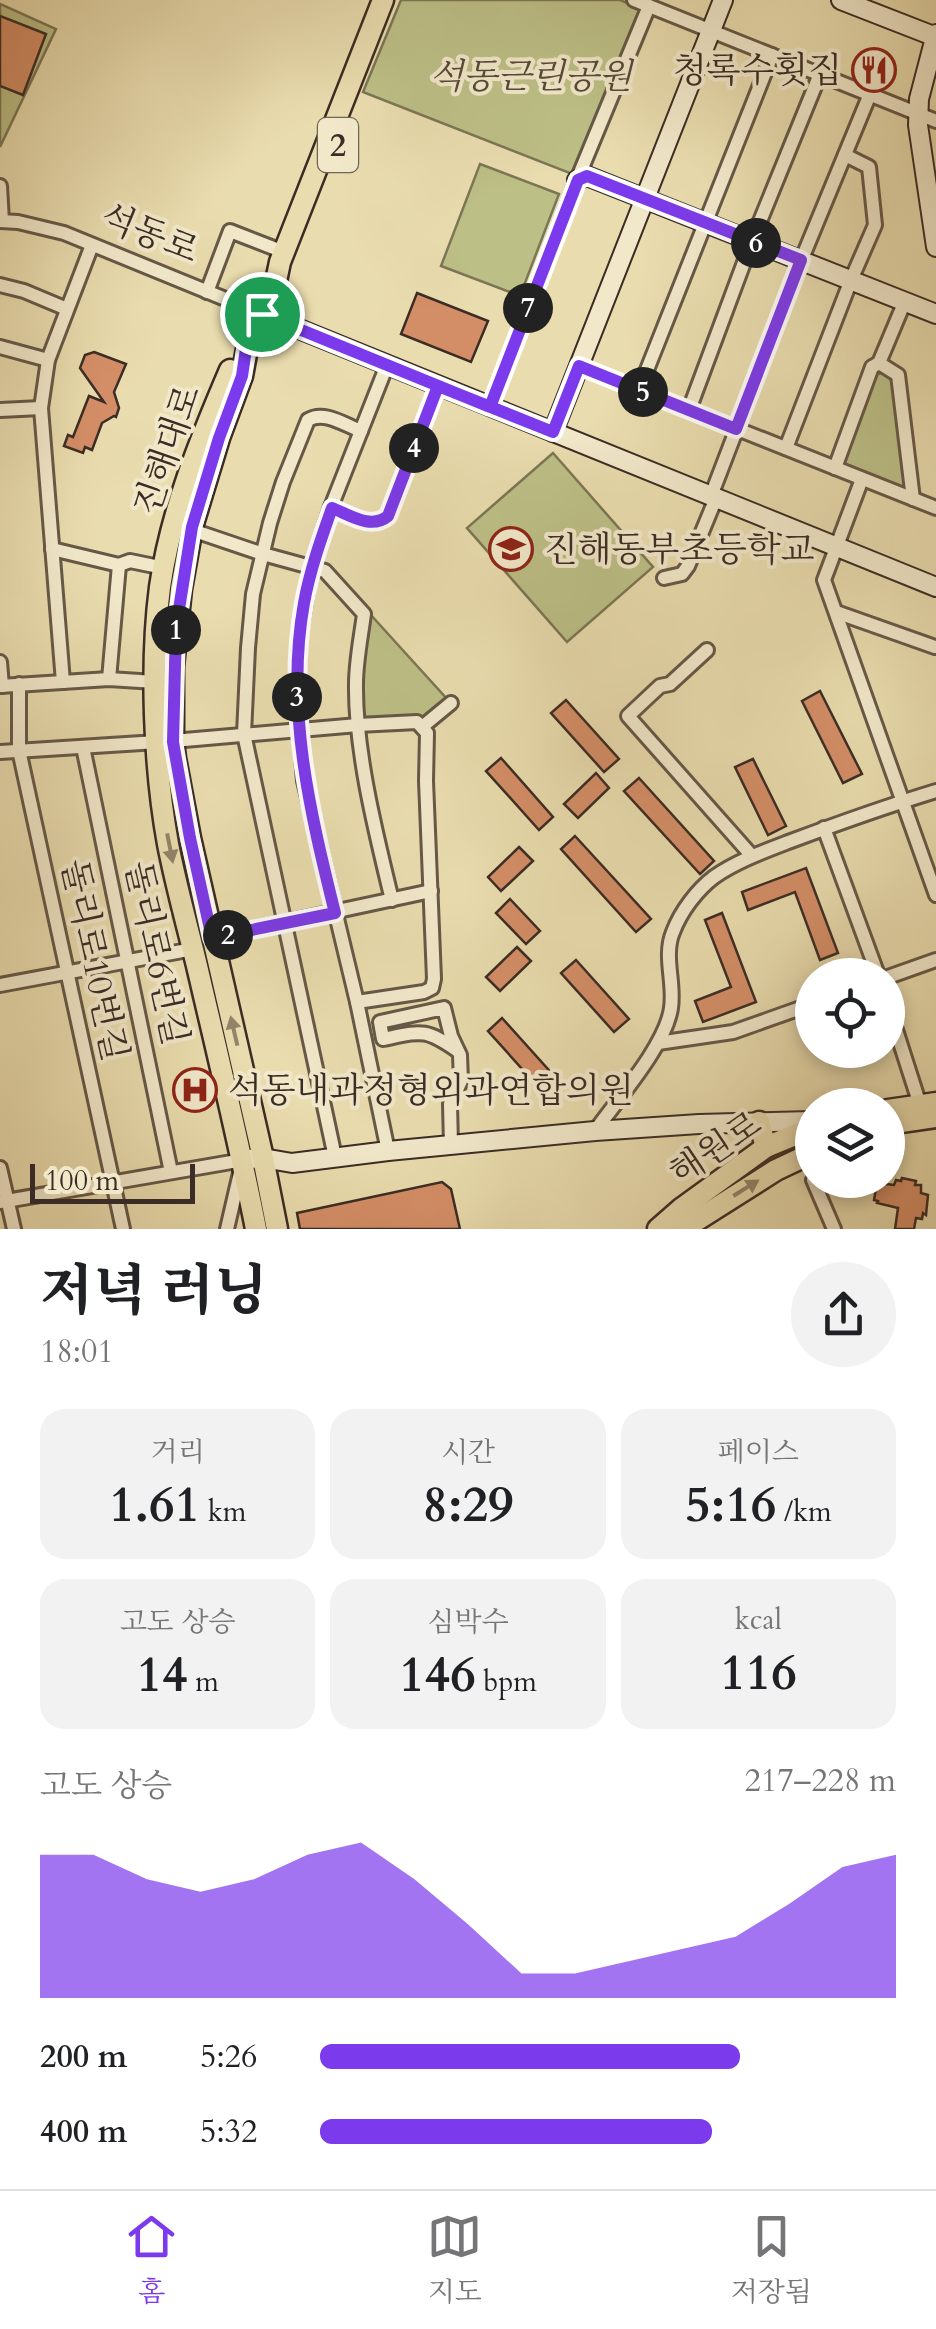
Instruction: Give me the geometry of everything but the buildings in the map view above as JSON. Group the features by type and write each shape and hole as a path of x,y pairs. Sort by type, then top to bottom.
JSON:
{"main road":[{"name":"2","path":"246,349 275,286 284,252 383,0"},
{"name":"2","path":"275,286 290,266 395,0"},
{"name":"진해대로","path":"246,349 242,376 192,530 176,628 165,742 168,842 194,950 253,1159 277,1229"},
{"name":"진해대로","path":"246,349 230,371 204,430 174,518 160,586 154,663 165,742 212,938 253,1159 256,1229"},
{"path":"905,1110 931,1109"},
{"path":"905,1118 931,1109"},
{"path":"760,1122 766,1147"},
{"name":"해원로","path":"658,1229 766,1147 795,1133"},
{"path":"684,1229 795,1161"}],"street":[{"path":"634,0 927,117"},
{"path":"553,432 723,0"},
{"path":"841,0 936,36 919,99 927,117"},
{"path":"490,407 649,6"},
{"path":"638,390 772,55"},
{"path":"689,410 820,74"},
{"path":"664,578 682,574 688,566 801,260 870,94"},
{"path":"927,117 918,125 933,204 936,247"},
{"path":"786,448 876,225 869,167 844,155"},
{"path":"578,180 587,176 936,314"},
{"path":"0,186 1,221"},
{"name":"석동로","path":"1,221 37,226 92,244 936,587"},
{"path":"207,292 230,231 284,252"},
{"path":"62,682 42,408 48,360 92,244"},
{"path":"0,285 67,309"},
{"path":"835,468 872,368 879,363 905,301"},
{"path":"0,347 48,360"},
{"path":"879,363 898,374 912,498"},
{"path":"387,364 311,568 297,668 304,781 388,1151"},
{"path":"579,366 936,508"},
{"path":"332,508 371,524 388,516 438,386"},
{"path":"0,410 42,408"},
{"path":"335,1156 244,734 254,594 283,482 308,420 314,416 325,416 361,431"},
{"path":"862,479 824,580 936,895"},
{"path":"192,530 326,570 364,614 356,683 358,724 392,900"},
{"path":"52,549 120,565 130,561 164,568"},
{"path":"109,679 120,565"},
{"path":"836,612 935,645 936,656"},
{"path":"708,650 628,716 752,856"},
{"path":"0,662 1,686 109,679 155,682"},
{"name":"돌리로10번길","path":"19,684 19,750 123,1229"},
{"path":"422,727 450,703"},
{"path":"0,752 418,722 427,733 434,979 432,988 424,992 357,1002"},
{"name":"돌리로6번길","path":"83,746 171,1172"},
{"path":"595,1131 658,1042 671,1010 668,968 672,934 696,894 716,876 752,856 936,792"},
{"path":"824,828 872,958"},
{"path":"212,938 431,890"},
{"path":"0,984 194,950"},
{"path":"905,971 936,960"},
{"path":"451,1145 450,1104 461,1081 458,1052 444,1008 380,1022 383,1039 422,1031 458,1052"},
{"path":"658,1042 733,1032 795,1010"},
{"path":"905,1046 931,1109"},
{"path":"4,1201 253,1159 292,1163 595,1131 760,1122 795,1124"},
{"path":"227,1229 253,1159"},
{"path":"0,1168 4,1201 14,1229"},
{"path":"821,1198 834,1229"}],"green space":[{"name":"석동근린공원","path":"401,0 620,0 642,9 572,174 363,92"},
{"path":"0,4 56,29 0,147"},
{"path":"480,164 559,194 520,296 441,266"},
{"path":"884,372 893,375 907,490 841,464 873,376"},
{"path":"553,453 653,567 567,642 467,528"},
{"path":"370,614 447,699 424,719 361,720 360,683"}],"place":[{"name":"청록수횟집","path":"874,70"},
{"name":"진해동부초등학교","path":"511,549"},
{"name":"석동내과정형외과연합의원","path":"195,1090"}],"route":[{"path":"262,314 246,349 242,376 192,527 176,628 173,742 212,938 335,913 304,781 297,694 303,606 311,568 332,508 371,524 388,516 438,386 490,407 553,432 579,366 736,429 801,260 587,176 578,180 490,407 262,314"}]}
